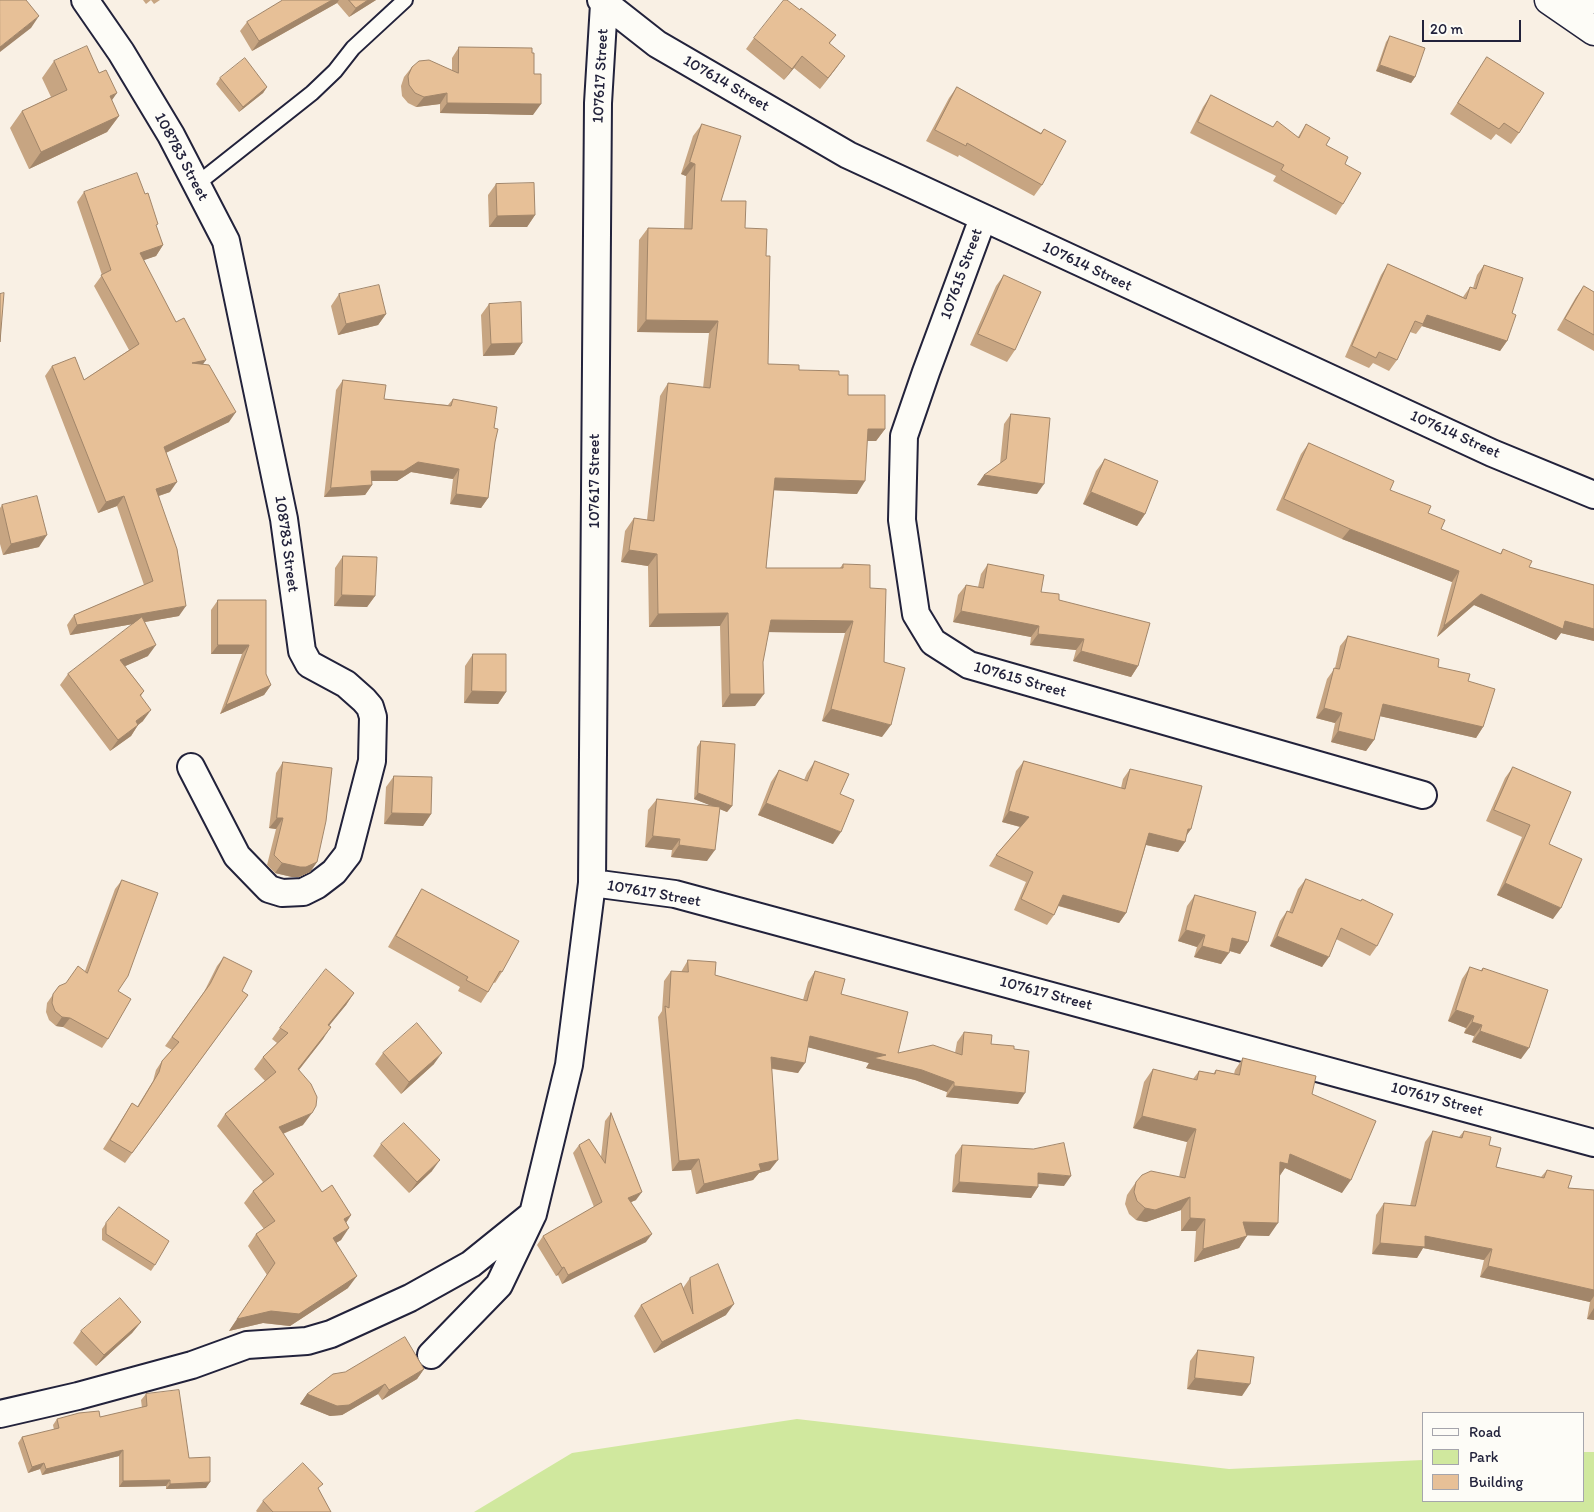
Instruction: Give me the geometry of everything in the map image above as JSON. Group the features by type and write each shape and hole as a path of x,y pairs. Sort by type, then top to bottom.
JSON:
{"main road":[{"path":"1557,5 1594,31"}],"street":[{"name":"108783 Street","path":"85,0 136,77 171,135 226,241 284,519 302,650 309,664 346,684 364,700 370,707 373,717 372,761 348,854 334,872 317,885 303,892 282,893 269,889 237,856 191,767"},
{"path":"1557,5 1593,0"},
{"name":"107614 Street","path":"603,2 656,44 848,155 1492,453 1594,494"},
{"name":"107617 Street","path":"603,2 598,103 592,883 674,894 1594,1143"},
{"name":"107615 Street","path":"983,218 904,436 902,520 916,614 933,642 968,665 1423,794"},
{"path":"431,1355 499,1285 533,1214 569,1066 592,883"},
{"path":"0,1414 78,1396 192,1365 247,1345 307,1341 332,1334 410,1298 471,1264 533,1214"}],"lane":[{"path":"197,184 312,94 335,71 353,48 405,0"}],"green space":[{"path":"797,1419 1229,1469 1422,1460 1422,1502 1584,1502 1584,1452 1594,1452 1594,1512 474,1512 572,1453"}],"building":[{"path":"0,0 26,0 39,16 0,47"},
{"path":"283,0 332,0 259,41 247,22"},
{"path":"349,0 368,0 356,8"},
{"path":"784,0 787,0 800,10 801,8 836,35 829,43 845,56 828,78 802,56 792,69 754,38"},
{"path":"1390,36 1425,48 1415,77 1380,65"},
{"path":"87,46 99,73 106,70 117,93 110,96 119,116 41,152 22,111 67,90 54,61"},
{"path":"459,47 532,48 532,53 534,53 534,74 541,74 541,104 447,103 447,93 424,97 415,93 409,85 408,76 412,67 419,61 429,60 458,73"},
{"path":"1487,57 1544,93 1519,133 1504,123 1499,129 1458,103"},
{"path":"245,58 267,87 243,107 220,78"},
{"path":"957,87 1041,134 1044,129 1066,141 1042,185 967,143 966,146 935,130"},
{"path":"1211,95 1273,127 1277,121 1299,138 1306,124 1330,138 1326,145 1348,157 1345,164 1361,173 1343,204 1281,170 1284,165 1198,122"},
{"path":"702,124 741,136 721,201 746,201 745,228 767,229 766,256 770,256 768,364 799,365 799,370 839,371 839,375 848,375 848,395 885,395 885,429 868,429 865,481 775,478 766,568 843,568 843,564 870,565 870,588 886,589 884,662 905,668 891,725 831,709 853,621 771,620 763,662 764,694 730,694 728,613 658,614 657,554 629,550 634,518 654,521 668,383 710,388 718,321 646,320 648,228 692,229 695,164 690,162"},
{"path":"137,173 145,194 148,193 163,245 140,253 176,322 184,318 206,360 192,363 209,365 236,412 164,447 177,482 156,489 177,549 186,606 77,625 74,615 153,581 124,496 106,502 52,366 75,357 84,380 139,344 101,275 111,270 84,192"},
{"path":"534,183 535,215 497,216 496,184"},
{"path":"1388,264 1466,299 1470,287 1476,289 1484,265 1523,278 1512,313 1516,315 1507,341 1427,315 1423,324 1415,321 1397,360 1379,352 1376,358 1352,346"},
{"path":"1004,275 1041,292 1015,350 978,334"},
{"path":"379,285 386,314 346,324 339,294"},
{"path":"1584,286 1594,292 1594,335 1565,319"},
{"path":"4,293 0,342 0,294"},
{"path":"521,302 522,343 491,344 489,304"},
{"path":"343,380 386,385 384,399 451,406 453,399 497,407 494,428 498,429 488,498 456,494 459,469 418,462 404,471 371,471 372,485 331,488"},
{"path":"1011,414 1050,418 1044,484 984,475 1006,459"},
{"path":"1309,443 1394,481 1390,490 1431,506 1428,513 1445,520 1441,529 1501,554 1503,549 1532,561 1529,567 1594,585 1594,629 1565,621 1563,629 1481,594 1444,626 1459,571 1350,529 1284,499"},
{"path":"1105,459 1158,481 1145,514 1091,492"},
{"path":"37,496 47,535 11,544 2,505"},
{"path":"343,556 377,557 375,596 342,595"},
{"path":"988,564 1044,575 1041,592 1059,594 1059,600 1150,623 1138,666 1081,651 1084,639 1038,634 1039,626 961,611 966,585 983,588"},
{"path":"218,600 266,600 266,674 271,685 226,705 249,645 218,645"},
{"path":"142,617 156,645 120,660 144,691 140,695 151,710 136,721 138,725 118,740 68,674"},
{"path":"1348,636 1439,659 1438,667 1470,674 1468,681 1495,689 1483,727 1383,704 1374,740 1338,731 1342,713 1324,708 1334,668 1339,669"},
{"path":"473,654 506,654 506,692 472,691"},
{"path":"701,741 735,744 732,806 698,793"},
{"path":"815,761 849,774 840,794 854,800 841,832 766,803 779,770 807,781"},
{"path":"1024,761 1125,789 1130,769 1202,786 1191,829 1188,829 1185,842 1149,833 1126,913 1063,895 1054,915 1021,899 1033,872 996,855 1029,817 1009,811"},
{"path":"283,762 332,768 326,821 317,862 306,867 282,863 274,855 283,818 277,818"},
{"path":"1513,767 1571,792 1549,844 1582,859 1561,908 1505,883 1530,825 1494,810"},
{"path":"394,776 432,777 431,814 392,813"},
{"path":"657,799 720,807 715,850 679,845 680,839 653,836"},
{"path":"1306,879 1361,901 1362,899 1393,914 1377,946 1341,928 1329,957 1277,936 1287,911 1292,913"},
{"path":"122,880 158,893 128,976 118,991 131,999 108,1039 70,1018 62,1017 55,1011 52,1003 53,994 59,986 66,983 78,966 87,973"},
{"path":"422,889 519,941 502,972 500,971 488,992 466,980 468,977 396,936"},
{"path":"1195,895 1256,912 1248,942 1232,938 1229,953 1202,946 1205,935 1186,930"},
{"path":"224,957 252,971 242,991 248,995 132,1153 110,1140 132,1103 138,1107 159,1072 162,1061 179,1042 172,1037 210,984"},
{"path":"688,960 716,962 715,975 807,1001 815,971 845,979 841,994 908,1012 898,1053 933,1045 962,1055 964,1032 992,1035 991,1044 1014,1046 1014,1049 1029,1051 1025,1093 954,1086 954,1082 922,1070 873,1058 886,1055 810,1036 805,1063 771,1057 778,1160 759,1164 761,1170 704,1184 699,1159 679,1161 665,1006 669,1008 671,971 688,972"},
{"path":"1470,967 1482,971 1483,968 1548,990 1529,1048 1480,1031 1482,1025 1472,1022 1474,1016 1456,1010"},
{"path":"326,969 354,993 328,1025 331,1027 298,1069 311,1084 317,1097 316,1106 312,1113 279,1127 322,1192 332,1185 351,1215 344,1219 349,1228 333,1238 357,1276 299,1314 271,1311 237,1319 275,1263 256,1234 275,1221 253,1191 274,1174 225,1114 276,1072 263,1057 288,1033 280,1028"},
{"path":"417,1023 442,1053 409,1082 383,1053"},
{"path":"1243,1058 1316,1076 1312,1094 1376,1121 1351,1180 1290,1154 1288,1164 1280,1162 1278,1223 1243,1222 1247,1236 1203,1249 1205,1219 1190,1218 1190,1197 1155,1210 1145,1208 1137,1201 1134,1192 1136,1182 1142,1175 1151,1171 1185,1178 1196,1129 1142,1116 1153,1069 1197,1080 1199,1071 1215,1074 1216,1070 1239,1075"},
{"path":"611,1113 642,1192 628,1198 652,1234 568,1275 543,1236 602,1202 579,1145 589,1139 605,1163"},
{"path":"404,1123 440,1160 417,1182 381,1144"},
{"path":"1433,1131 1462,1138 1464,1131 1491,1137 1489,1145 1501,1148 1496,1167 1544,1178 1547,1170 1572,1176 1568,1188 1594,1190 1594,1290 1488,1266 1492,1249 1425,1236 1425,1247 1380,1243 1384,1203 1415,1206"},
{"path":"1064,1143 1071,1176 1038,1173 1038,1187 959,1182 962,1145 1033,1149"},
{"path":"119,1207 169,1241 155,1265 106,1234 106,1223"},
{"path":"718,1264 734,1304 662,1342 641,1305 681,1283 693,1314 690,1278"},
{"path":"120,1298 141,1322 104,1355 81,1331"},
{"path":"405,1337 424,1369 389,1390 385,1384 349,1405 337,1406 307,1394 333,1374 345,1372"},
{"path":"1198,1350 1254,1357 1250,1384 1195,1378"},
{"path":"179,1390 189,1458 210,1457 210,1482 170,1484 170,1480 123,1481 123,1450 46,1469 44,1463 32,1467 22,1437 59,1428 57,1419 79,1413 99,1411 100,1417 147,1406 146,1394"},
{"path":"303,1463 323,1484 318,1488 331,1512 273,1512 263,1501"}]}
